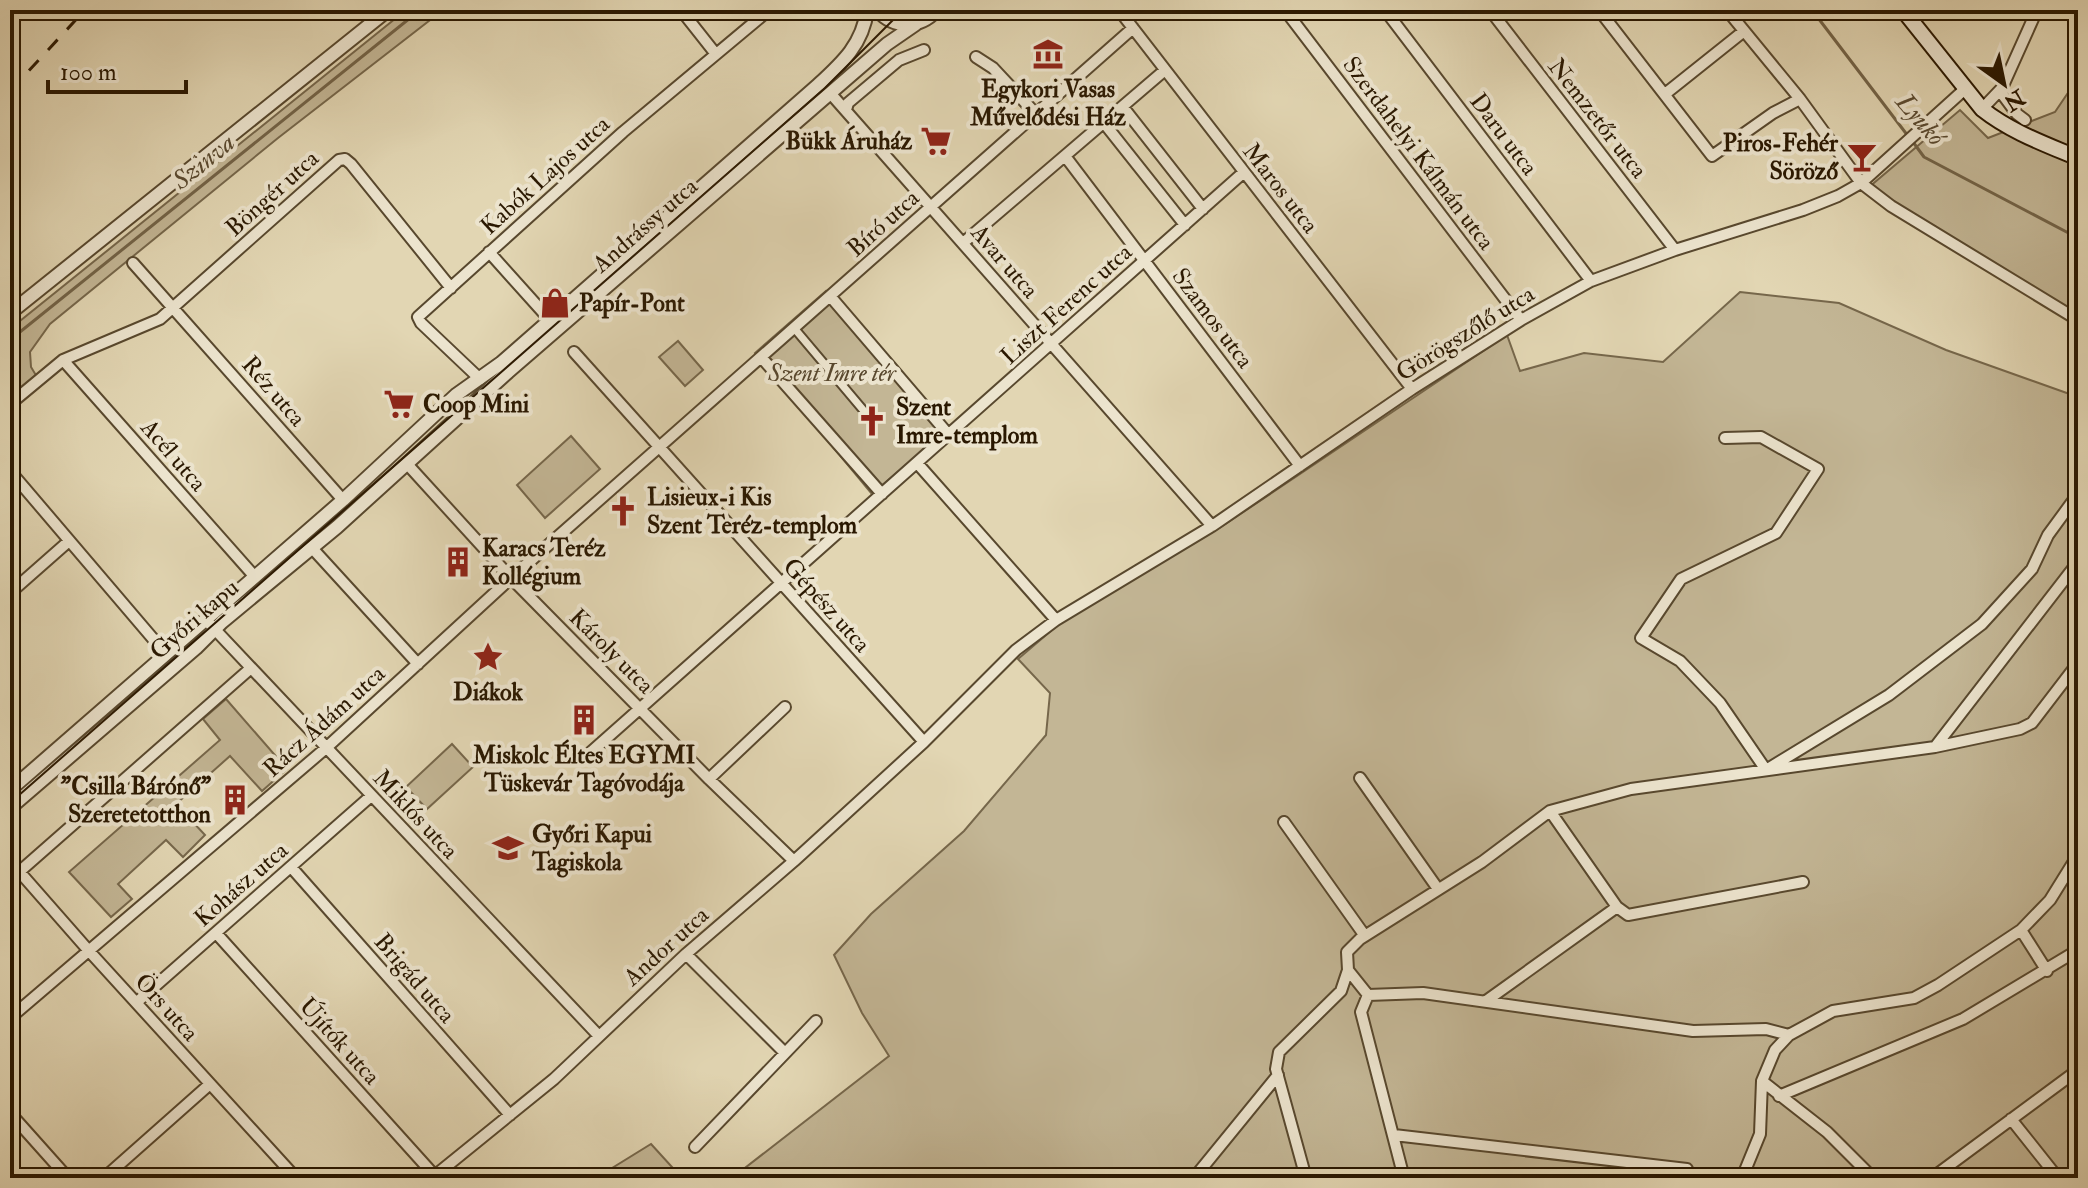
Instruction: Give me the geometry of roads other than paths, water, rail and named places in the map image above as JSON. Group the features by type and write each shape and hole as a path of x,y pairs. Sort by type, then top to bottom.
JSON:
{"main road":[{"path":"1903,10 1982,109 1999,122 2078,158"}],"street":[{"path":"10,313 388,10"},
{"path":"681,10 715,53"},
{"name":"Kabók Lajos utca","path":"480,379 418,317 715,53 769,10"},
{"name":"Andrássy utca","path":"392,452 456,395 480,379 550,320 844,61 859,42 867,10"},
{"path":"877,10 889,21 916,24"},
{"name":"Andrássy utca","path":"408,465 508,372 833,95 887,44 937,10"},
{"name":"Maros utca","path":"1119,10 1412,389"},
{"name":"Szerdahelyi Kálmán utca","path":"1285,10 1521,320"},
{"name":"Daru utca","path":"1385,10 1591,281"},
{"name":"Nemzetőr utca","path":"1490,10 1675,250"},
{"path":"1599,10 1712,156 1773,113 1800,99"},
{"path":"1727,10 1800,99 1861,183 1891,206 2078,320"},
{"path":"1982,109 2000,91 2037,10"},
{"name":"Bíró utca","path":"659,447 1133,28"},
{"path":"1665,94 1744,31"},
{"path":"846,110 848,103 899,60 924,50"},
{"path":"976,57 993,68 1035,113"},
{"path":"963,243 1165,70"},
{"name":"Görögszőlő utca","path":"924,742 1016,650 1056,620 1212,526 1412,389 1521,320 1591,281 1838,196 1861,183 1965,89"},
{"path":"2000,91 2025,120"},
{"name":"Avar utca","path":"833,95 1212,526"},
{"path":"1123,107 1203,209"},
{"path":"1104,123 1185,225"},
{"name":"Szamos utca","path":"1065,156 1300,466"},
{"name":"Böngér utca","path":"175,307 339,160 345,159 451,288"},
{"name":"Liszt Ferenc utca","path":"591,752 1244,172"},
{"path":"489,252 550,320"},
{"name":"Réz utca","path":"133,263 343,500"},
{"path":"830,296 948,434"},
{"path":"10,404 63,360 160,319 175,307"},
{"path":"794,328 864,411"},
{"name":"Gépész utca","path":"574,352 924,742"},
{"path":"761,357 882,494"},
{"name":"Acél utca","path":"63,360 255,577"},
{"path":"1725,438 1761,437 1818,469 1776,533 1681,579 1641,638 1680,661 1720,703 1766,770"},
{"name":"Rácz Ádám utca","path":"10,1018 326,748 659,447"},
{"name":"Győri kapu","path":"10,808 196,648 210,625 255,577 343,500 392,452"},
{"path":"917,463 1056,620"},
{"name":"Győri kapu","path":"10,789 166,654 312,548 408,465"},
{"name":"Károly utca","path":"408,465 511,578 794,861"},
{"path":"10,471 166,654"},
{"path":"1766,770 1889,695 1982,624 2032,569 2048,535 2078,494"},
{"path":"10,593 69,541"},
{"path":"312,548 418,664"},
{"path":"1935,747 2078,562"},
{"name":"Miklós utca","path":"210,625 598,1035"},
{"path":"1306,1178 1278,1075 1279,1052 1341,991 1348,970 1347,952 1365,936 1482,862 1550,811 1631,789 1935,747 2020,729 2032,723 2078,663"},
{"path":"19,872 251,668"},
{"path":"709,779 785,707"},
{"name":"Andor utca","path":"433,1177 554,1079 686,954 924,742"},
{"path":"1360,778 1438,889"},
{"name":"Kohász utca","path":"137,1002 371,796"},
{"path":"1550,811 1617,907 1628,915 1803,882"},
{"path":"1284,822 1365,936"},
{"path":"1742,1178 1760,1134 1762,1081 1775,1050 1789,1035 1833,1011 1914,998 1951,978 2021,930 2050,900 2078,855"},
{"name":"Örs utca","path":"10,861 296,1178"},
{"name":"Brigád utca","path":"291,867 510,1115"},
{"path":"1486,1001 1617,907"},
{"path":"2021,930 2047,971"},
{"name":"Újítók utca","path":"216,933 433,1177"},
{"path":"1779,1096 1963,1019 2078,950"},
{"path":"686,954 784,1052"},
{"path":"1348,970 1368,995"},
{"path":"1368,995 1423,993 1693,1031 1766,1029 1789,1035"},
{"path":"1368,995 1361,1012 1404,1178"},
{"path":"695,1147 816,1021"},
{"path":"1932,1178 2078,1070"},
{"path":"1194,1178 1278,1075"},
{"path":"1762,1081 1827,1132 1873,1178"},
{"path":"104,1178 210,1084"},
{"path":"10,1113 61,1176"},
{"path":"2011,1119 2058,1178"},
{"path":"1394,1135 1687,1169"}],"waterway":[{"name":"Szinva","path":"10,340 420,10"},
{"name":"Lyukó","path":"1812,10 1908,136"},
{"name":"Lyukó","path":"1913,142 1924,157 2078,238"}],"tram line":[{"path":"10,803 825,88 903,10"}],"railway":[{"path":"10,91 85,10"}],"place":[{"name":"Egykori Vasas Művelődési Ház","path":"1048,54"},
{"name":"Bükk Áruház","path":"936,141"},
{"name":"Piros-Fehér Söröző","path":"1862,157"},
{"name":"Papír-Pont","path":"555,303"},
{"name":"Coop Mini","path":"399,404"},
{"name":"Szent Imre-templom","path":"872,421"},
{"name":"Lisieux-i Kis Szent Teréz-templom","path":"623,511"},
{"name":"Karacs Teréz Kollégium","path":"458,562"},
{"name":"Diákok","path":"488,657"},
{"name":"Miskolc Éltes EGYMI Tüskevár Tagóvodája","path":"584,720"},
{"name":"\"Csilla Bárónő\" Szeretetotthon","path":"235,800"},
{"name":"Győri Kapui Tagiskola","path":"508,848"}],"park label":[{"name":"Szent Imre tér","path":"832,373"}]}
